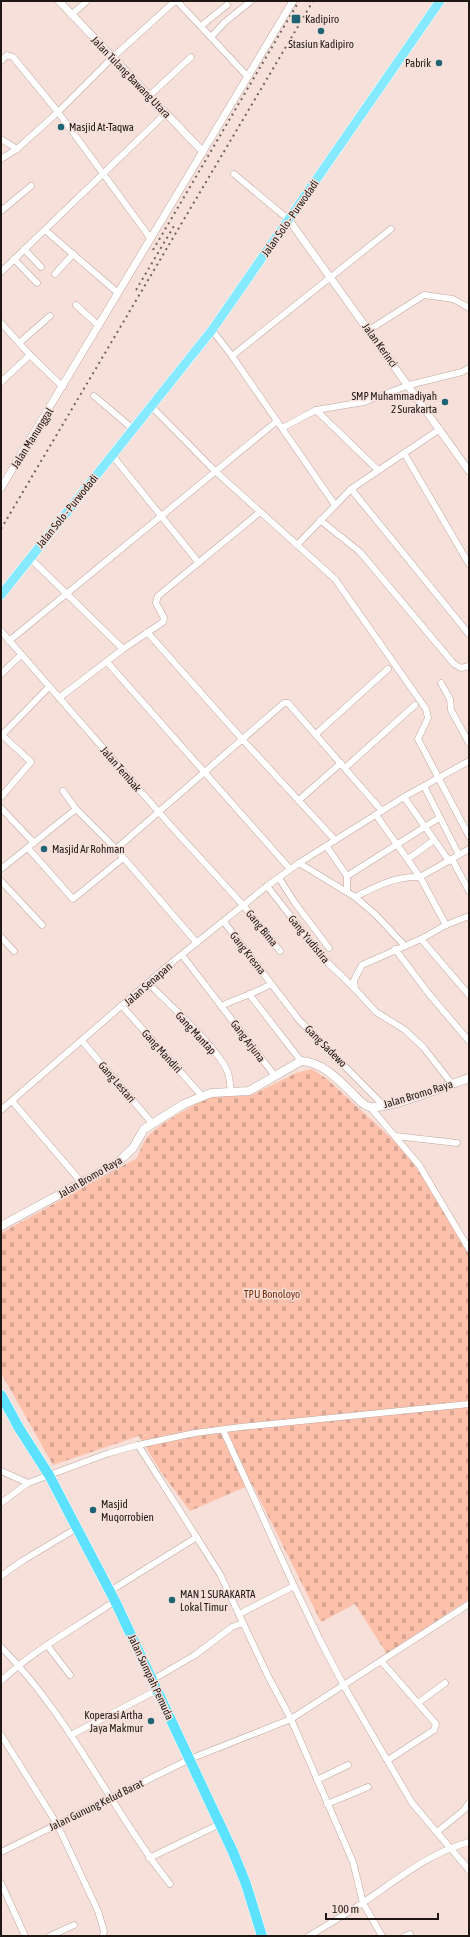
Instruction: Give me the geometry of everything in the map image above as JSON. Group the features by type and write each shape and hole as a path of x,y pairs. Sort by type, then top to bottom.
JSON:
{"highway":[{"name":"Jalan Sumpah Pemuda","path":"1,1395 19,1428 50,1475 116,1601 220,1824 246,1884 262,1936"},
{"name":"Jalan Sumpah Pemuda","path":"1,1409 19,1428"}],"main road":[{"name":"Jalan Solo - Purwodadi","path":"1,595 212,330 440,1"},
{"name":"Jalan Bromo Raya","path":"1,1226 82,1183 126,1156 144,1129 184,1104 215,1092 231,1091 244,1093 301,1061 310,1061 323,1067 362,1103 370,1107 384,1106 469,1078"}],"street":[{"name":"Jalan Tulang Bawang Utara","path":"58,1 203,152"},
{"path":"71,15 87,1"},
{"path":"1,159 17,149 58,112 112,58 176,1 248,78"},
{"path":"211,37 225,22 252,1"},
{"name":"Jalan Manunggal","path":"1,488 63,387 293,1"},
{"path":"201,26 227,4"},
{"path":"1,62 7,55 13,57 58,112 151,239"},
{"path":"150,96 191,57"},
{"path":"1,272 102,173 166,113"},
{"path":"1,139 17,149"},
{"path":"234,174 289,220"},
{"path":"1,211 31,186"},
{"name":"Jalan Kerinci","path":"289,220 469,471"},
{"path":"232,356 391,229"},
{"path":"45,230 118,293"},
{"path":"24,249 41,267"},
{"path":"55,274 73,254"},
{"path":"14,259 37,283"},
{"path":"369,330 424,295 453,299 469,308"},
{"path":"76,305 99,326"},
{"path":"19,343 50,316"},
{"path":"1,323 30,355 63,387"},
{"path":"212,330 232,356 335,505"},
{"path":"1,382 30,355"},
{"path":"282,428 316,410 364,402 408,385 462,372 469,368"},
{"path":"94,396 133,429"},
{"path":"152,407 215,471 335,579 426,709 428,718 418,739 469,836"},
{"path":"316,410 378,470"},
{"path":"9,641 66,592 115,554 277,421"},
{"path":"297,545 351,489 440,429"},
{"path":"404,453 469,564"},
{"path":"112,455 199,563"},
{"path":"351,489 469,634"},
{"path":"59,698 164,620 156,603 156,599 216,547 260,512"},
{"path":"320,520 360,552 454,664 461,668 469,666"},
{"path":"462,552 469,549"},
{"path":"30,558 123,649"},
{"name":"Jalan Tembak","path":"1,631 159,813 243,905"},
{"path":"148,632 242,739 335,840"},
{"path":"1,674 21,655"},
{"path":"106,662 290,869"},
{"path":"316,734 388,669"},
{"path":"441,683 450,699 451,710 469,743"},
{"path":"1,797 31,764 31,760 2,735 49,687"},
{"path":"116,850 284,702 288,703 316,734 382,811"},
{"path":"299,800 415,705"},
{"name":"Jalan Senapan","path":"1,1110 148,983 267,886 299,863 404,797 469,761"},
{"path":"424,786 459,855"},
{"path":"63,791 76,809 116,850 197,943"},
{"path":"404,797 425,828 450,860 469,891"},
{"path":"1,808 34,843"},
{"path":"1,869 76,809"},
{"path":"376,815 420,877 446,925"},
{"path":"347,876 439,818"},
{"path":"408,859 434,840"},
{"path":"327,846 347,876 347,891"},
{"path":"28,848 73,899 122,858"},
{"path":"355,897 385,882 411,876 420,877 469,850"},
{"path":"299,863 355,897 376,915 404,945"},
{"path":"279,878 295,903 329,948"},
{"path":"1,881 42,925"},
{"name":"Gang Yudistira","path":"267,886 325,960 376,1012 405,1030 424,1048 452,1084"},
{"name":"Gang Bima","path":"243,905 280,952"},
{"path":"355,989 356,974 362,965 404,945 421,939 446,925 469,916"},
{"name":"Gang Kresna","path":"224,922 271,984"},
{"path":"1,937 14,951"},
{"path":"421,939 469,995"},
{"path":"395,949 429,994 469,1041"},
{"name":"Gang Arjuna","path":"182,955 275,1076"},
{"name":"Gang Mantap","path":"148,983 190,1025 223,1064 228,1073 231,1091"},
{"path":"221,1006 249,994 258,992 271,984"},
{"name":"Gang Sadewo","path":"271,984 299,1020 384,1106"},
{"path":"249,994 301,1061"},
{"name":"Gang Mandiri","path":"122,1006 202,1096"},
{"name":"Gang Lestari","path":"82,1041 152,1123"},
{"path":"12,1101 82,1183"},
{"path":"370,1107 419,1165 469,1249"},
{"path":"395,1136 456,1143"},
{"path":"1,1503 28,1483 109,1453 138,1445 195,1433 469,1404"},
{"path":"223,1430 294,1586 344,1686 412,1803 469,1870"},
{"path":"138,1445 220,1574 268,1676 291,1719 350,1854 363,1903 382,1936"},
{"path":"1,1471 28,1483"},
{"path":"1,1576 22,1560 77,1528"},
{"path":"110,1591 197,1536"},
{"path":"239,1614 294,1586"},
{"path":"1,1681 18,1664 116,1601"},
{"name":"Jalan Gunung Kelud Barat","path":"1,1852 190,1759 291,1719 382,1662 469,1604"},
{"path":"152,1680 195,1655 232,1627 243,1623"},
{"path":"47,1645 70,1675"},
{"path":"1,1647 18,1664 71,1735 149,1858 170,1884"},
{"path":"382,1662 436,1724 436,1727 388,1760"},
{"path":"418,1703 445,1683"},
{"path":"71,1735 157,1690"},
{"path":"1,1735 57,1824 98,1911 104,1931 103,1936"},
{"path":"317,1780 348,1765"},
{"path":"327,1804 368,1787"},
{"path":"437,1832 464,1810 469,1803"},
{"path":"149,1858 220,1824"},
{"path":"309,1936 363,1903 409,1871 449,1848 469,1842"},
{"path":"1,1883 25,1936"},
{"path":"50,1936 74,1925"}],"green space":[{"name":"TPU Bonoloyo","path":"312,1069 327,1079 402,1148 449,1215 469,1252 469,1599 387,1654 355,1604 321,1622 252,1484 190,1511 161,1472 139,1436 53,1465 1,1373 1,1233 137,1158 148,1136 154,1130 198,1103 220,1094 231,1093 246,1096 252,1095 296,1073"}],"railway":[{"path":"153,250 299,1"},
{"path":"1,529 313,1"},
{"path":"136,290 174,226"}],"place":[{"name":"Kadipiro","path":"296,19"},
{"name":"Stasiun Kadipiro","path":"321,31"},
{"name":"Pabrik","path":"439,63"},
{"name":"Masjid At-Taqwa","path":"61,127"},
{"name":"SMP Muhammadiyah 2 Surakarta","path":"445,402"},
{"name":"Masjid Ar Rohman","path":"44,849"},
{"name":"Masjid Muqorrobien","path":"93,1510"},
{"name":"MAN 1 SURAKARTA Lokal Timur","path":"172,1600"},
{"name":"Koperasi Artha Jaya Makmur","path":"151,1721"}]}
